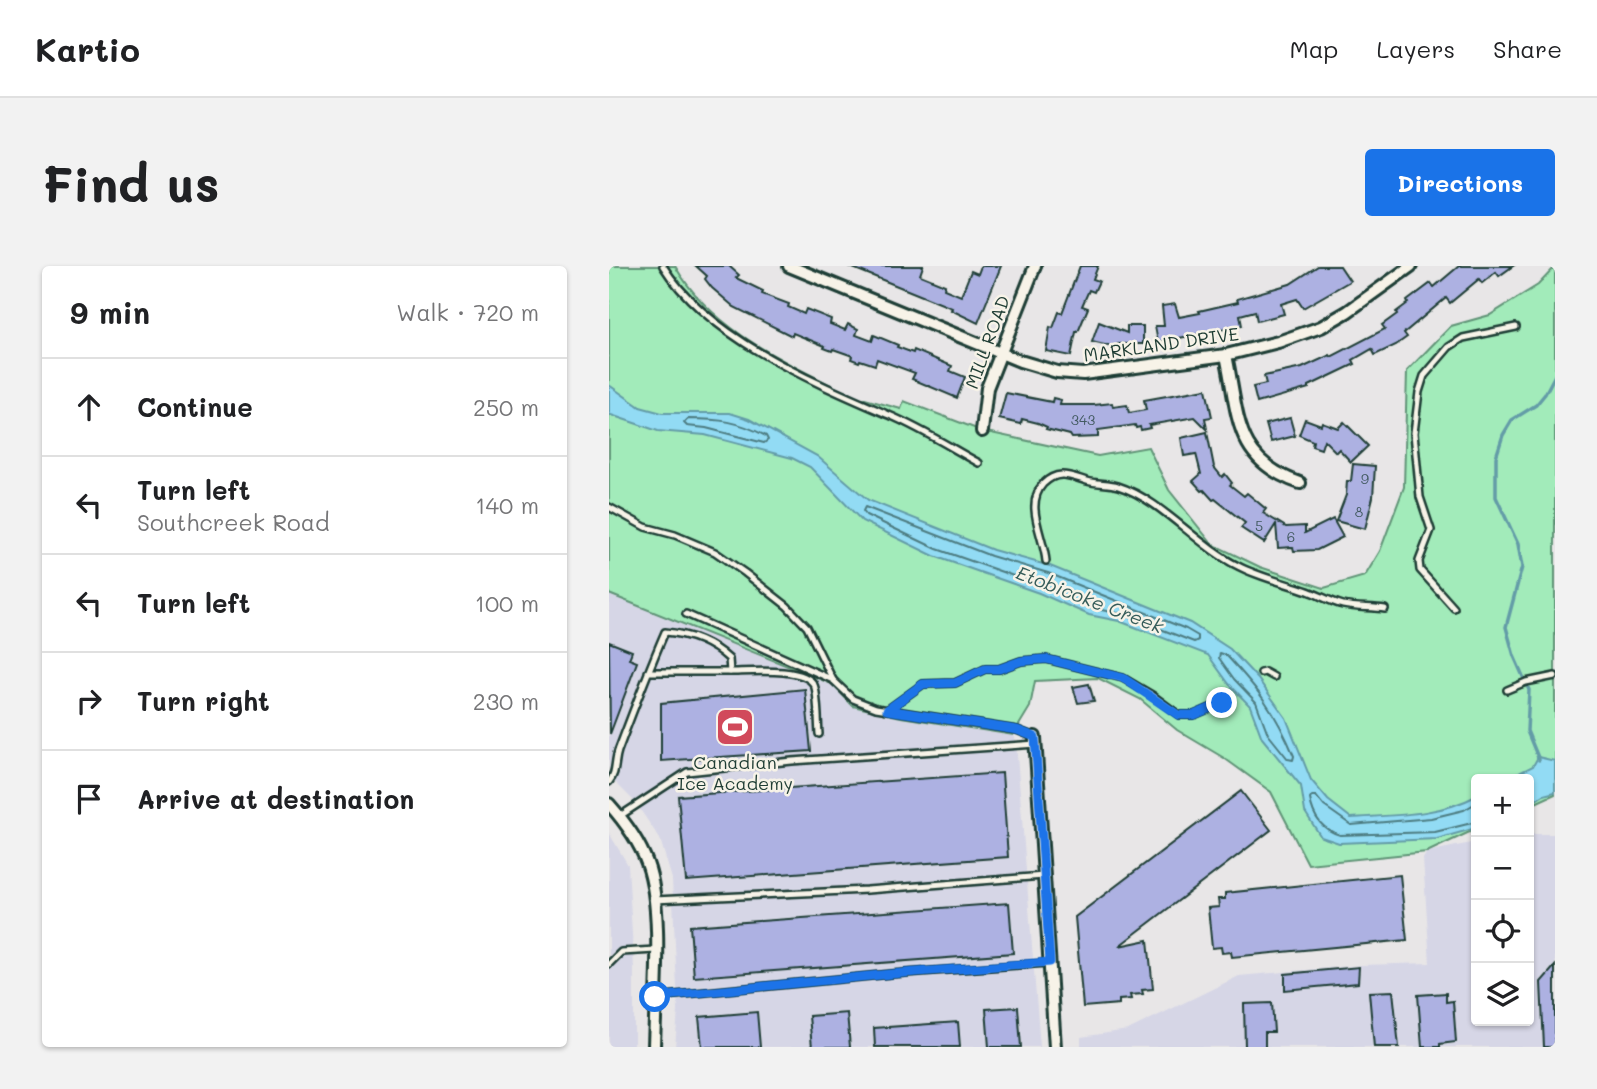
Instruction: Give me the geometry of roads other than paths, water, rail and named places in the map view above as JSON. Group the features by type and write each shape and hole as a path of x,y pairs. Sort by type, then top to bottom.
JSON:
{"street":[{"name":"MARKLAND DRIVE","path":"789,266 1000,353 1057,372 1083,374 1226,355 1278,342 1321,327 1411,266"},
{"name":"MILL ROAD","path":"982,431 984,399 1035,266"},
{"path":"1226,355 1239,419 1249,447 1258,460 1271,471 1300,483"},
{"path":"1035,741 1055,1047"},
{"path":"609,804 634,836 652,880 656,950 653,1047"}],"lane":[{"path":"663,266 672,281 706,316 777,362 861,405 890,415 979,463"},
{"path":"1454,608 1420,570 1419,561 1431,530 1420,497 1414,433 1419,392 1424,376 1449,347 1463,338 1516,327"},
{"path":"1046,561 1045,547 1037,524 1035,500 1043,485 1058,474 1068,474 1087,481 1117,485 1139,496 1186,528 1219,556 1240,567 1341,604 1385,609"},
{"path":"609,507 645,527 675,535 715,552 745,573 787,606 807,627 833,680"},
{"path":"686,614 833,680 853,699 887,710 1017,730 1035,741"},
{"path":"609,782 615,774 616,757 665,632 680,633 715,646 729,659 730,672"},
{"path":"887,710 923,684 955,683 985,669 999,669 1021,661 1046,659 1123,678 1178,715 1194,715 1222,703"},
{"path":"648,672 788,672 808,678 814,684 819,734"},
{"path":"1261,673 1265,672 1274,677"},
{"path":"1507,690 1526,682 1555,676"},
{"path":"619,816 687,772 1035,741"},
{"path":"654,900 867,890 1044,876"},
{"path":"609,964 621,952 656,950"},
{"path":"655,997 878,975 1050,962"}],"water":[{"name":"Etobicoke Creek","path":"609,385 640,407 662,413 730,413 749,419 817,456 868,500 993,550 1050,566 1190,623 1230,649 1258,679 1286,718 1311,780 1328,800 1351,818 1431,811 1471,798 1471,829 1437,839 1339,843 1321,837 1305,812 1301,786 1262,738 1250,706 1229,684 1208,655 1119,621 1089,615 1039,593 934,556 862,521 810,467 792,458 705,435 658,431 609,414"},
{"path":"1538,757 1555,761 1555,792 1534,801 1534,774 1517,774 1533,766"}],"waterway":[{"path":"1539,760 1527,731 1529,690 1514,656 1506,627 1522,567 1518,544 1496,497 1496,457 1503,435 1512,420 1536,405 1555,375"}],"place":[{"name":"Canadian Ice Academy","path":"735,727"}]}
